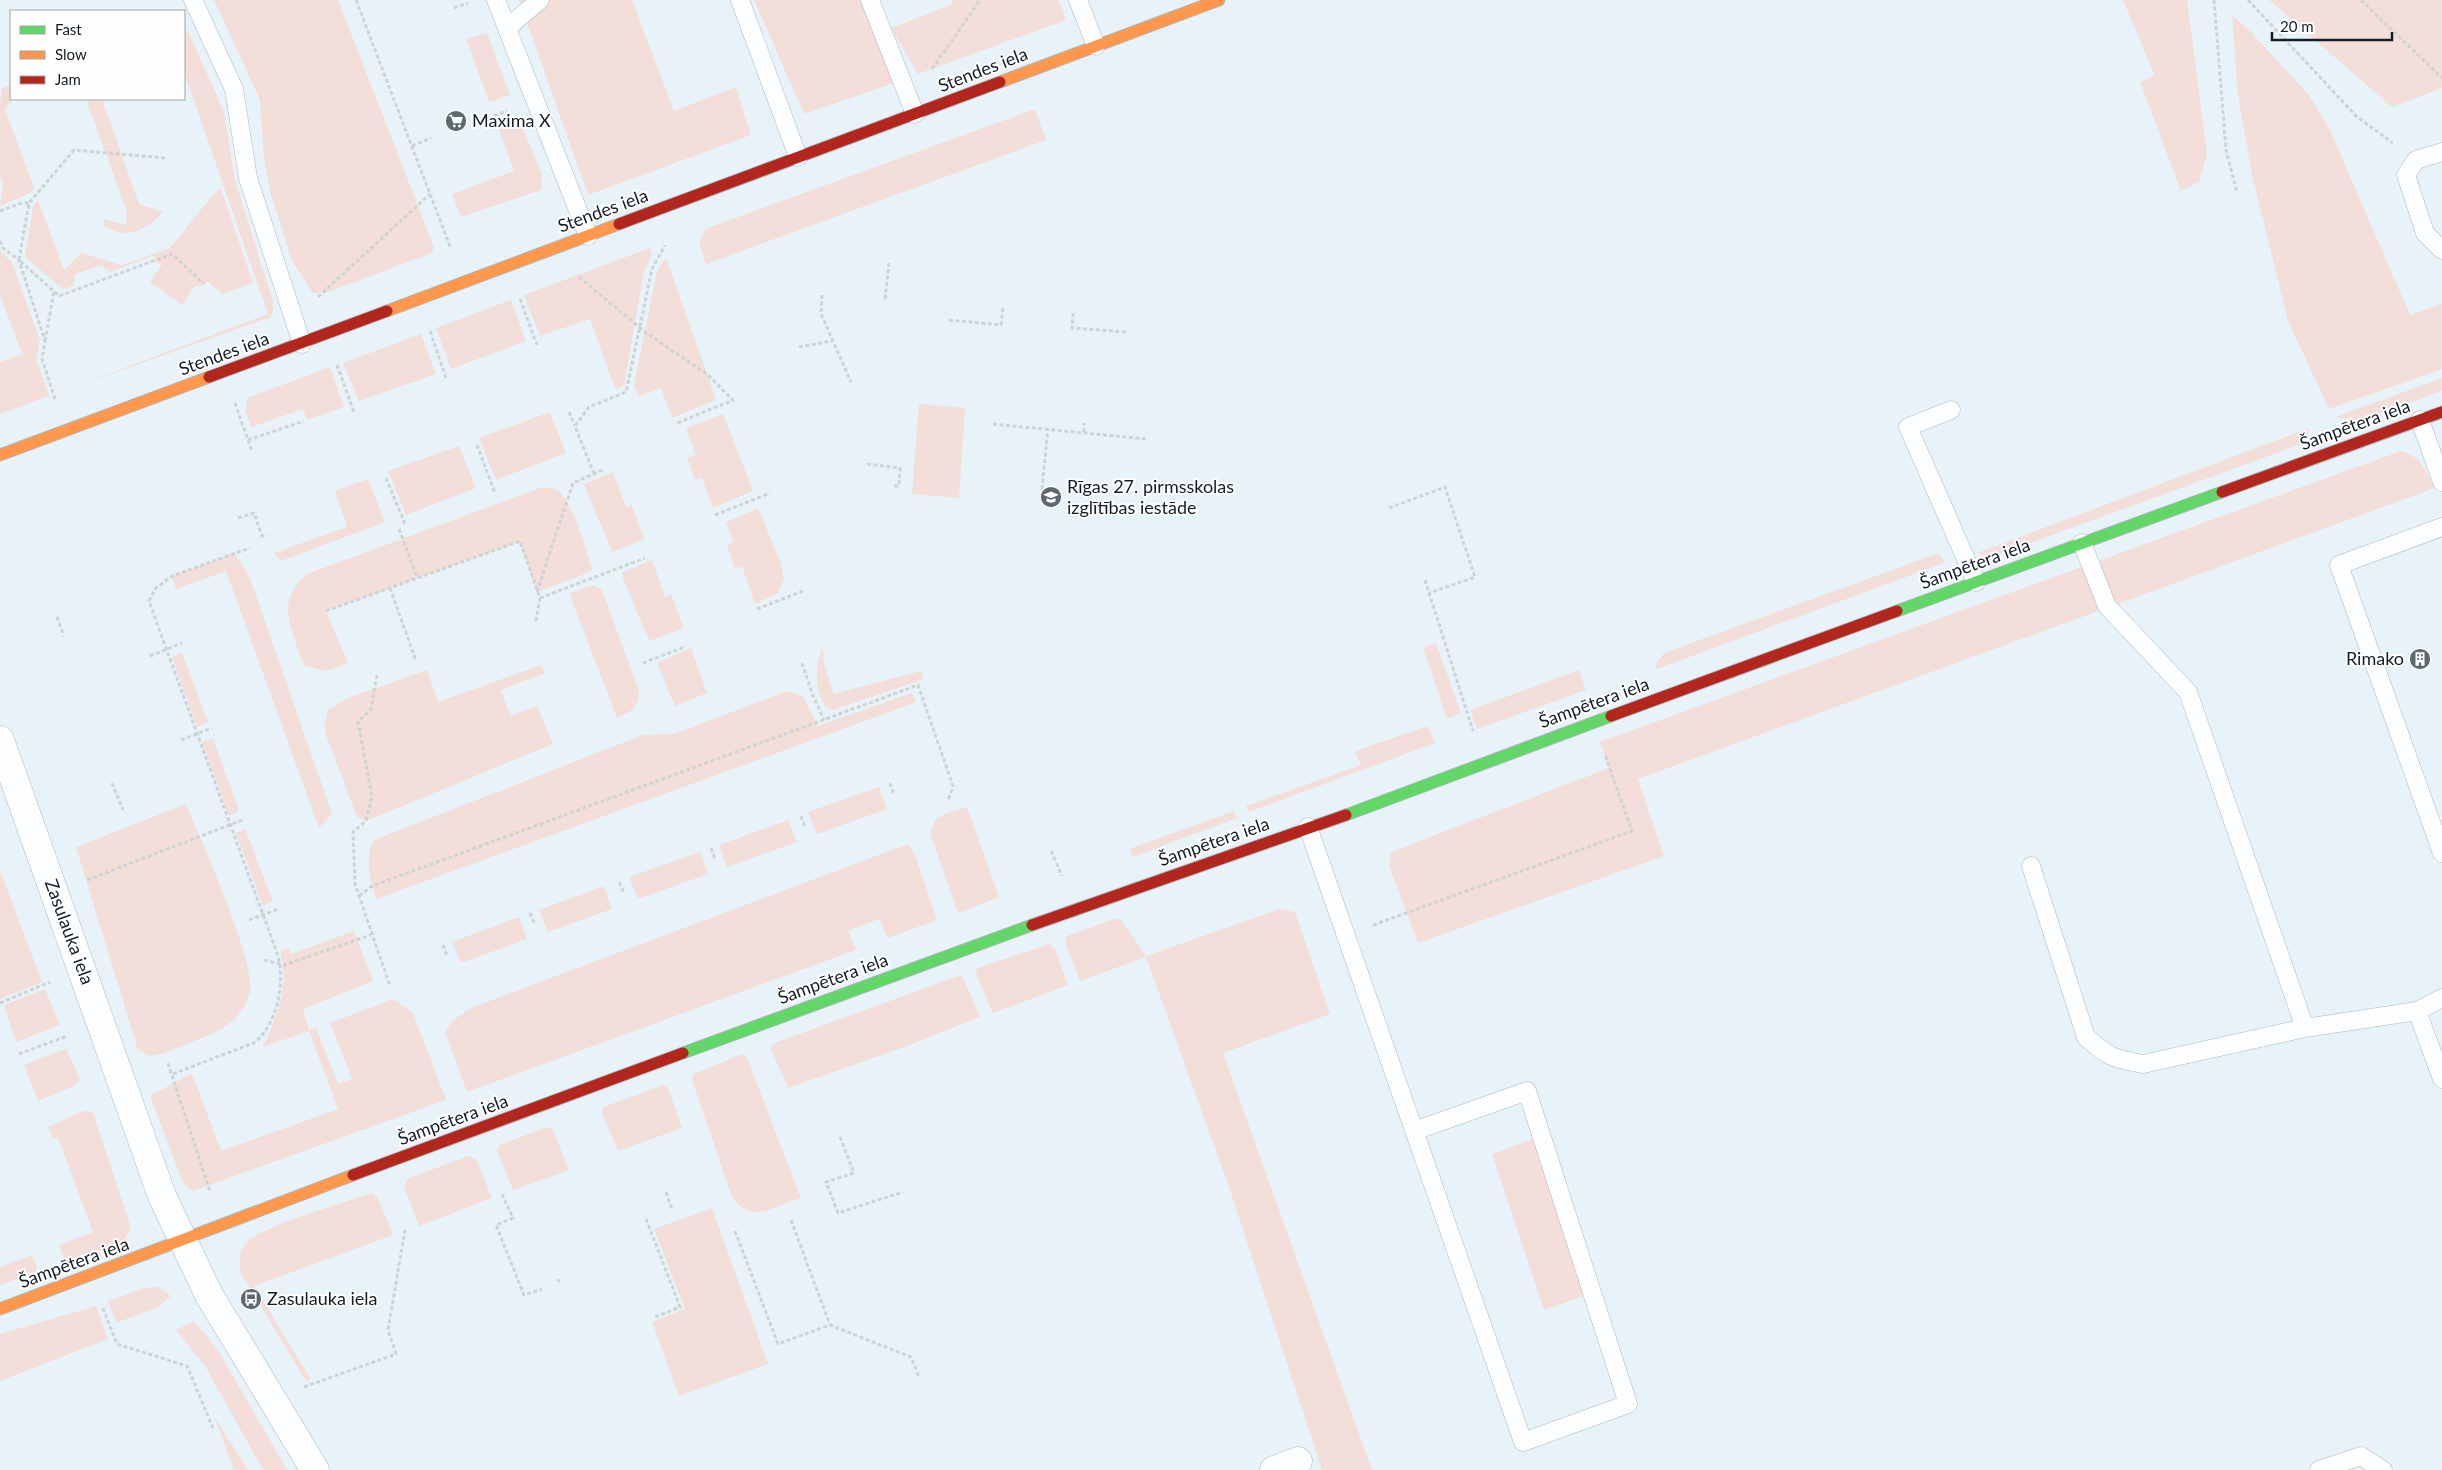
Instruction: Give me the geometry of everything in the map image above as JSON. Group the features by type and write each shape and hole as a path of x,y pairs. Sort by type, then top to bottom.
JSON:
{"street":[{"name":"Stendes iela","path":"0,455 70,431 1219,0"},
{"name":"Šampētera iela","path":"0,1309 671,1057 1308,827 2442,412"},
{"name":"Zasulauka iela","path":"2,751 162,1196 209,1295 315,1470"}],"lane":[{"path":"193,0 234,89 248,178 302,344"},
{"path":"496,0 588,236"},
{"path":"507,28 540,0"},
{"path":"740,0 798,157"},
{"path":"870,0 915,114"},
{"path":"1078,0 1096,46"},
{"path":"2442,152 2416,160 2406,175 2425,233 2442,250"},
{"path":"1951,410 1908,427 1976,582"},
{"path":"2420,420 2442,482"},
{"path":"2442,527 2339,565 2442,853"},
{"path":"2082,543 2107,606 2188,692 2305,1028"},
{"path":"1308,827 1522,1442 1628,1404 1526,1091 1414,1131"},
{"path":"2031,866 2086,1037 2104,1054 2120,1060 2143,1064 2305,1028 2417,1011 2442,998"},
{"path":"2417,1011 2442,1079"},
{"path":"2319,1470 2360,1456 2383,1470"}],"path":[{"path":"356,0 464,282"},
{"path":"930,72 980,0"},
{"path":"2214,0 2226,150 2236,193"},
{"path":"2248,0 2357,117 2416,160"},
{"path":"2361,0 2442,78"},
{"path":"412,146 431,138"},
{"path":"45,341 19,260 29,204 74,150 165,158"},
{"path":"312,303 430,194"},
{"path":"0,211 22,203 29,204"},
{"path":"0,241 3,248 60,296 172,254 204,284"},
{"path":"575,426 588,407 626,392 652,269 667,242"},
{"path":"885,299 889,263"},
{"path":"572,273 640,328 707,374 734,400 674,424"},
{"path":"54,291 42,359 57,403 70,431"},
{"path":"822,295 821,314 851,382"},
{"path":"949,320 1001,325 1003,308"},
{"path":"1073,313 1072,328 1127,332"},
{"path":"529,324 537,345"},
{"path":"799,346 832,341"},
{"path":"439,357 446,378"},
{"path":"347,392 354,412"},
{"path":"569,412 594,474"},
{"path":"239,414 252,452"},
{"path":"248,440 304,421"},
{"path":"1084,423 1084,432"},
{"path":"993,424 1146,439"},
{"path":"1042,489 1048,429"},
{"path":"477,445 495,493"},
{"path":"867,464 900,468 899,486 893,486"},
{"path":"537,592 573,483 605,469"},
{"path":"386,478 406,526"},
{"path":"1389,508 1445,487 1475,577 1429,593"},
{"path":"716,515 770,493"},
{"path":"238,518 254,513 262,536 267,535"},
{"path":"399,529 418,578"},
{"path":"326,611 520,540 540,598 536,621"},
{"path":"173,1074 256,1042 264,1034 279,996 281,964 149,601 156,588 172,576 250,548"},
{"path":"540,598 644,558"},
{"path":"1425,580 1476,738"},
{"path":"390,588 416,660"},
{"path":"757,609 803,590"},
{"path":"57,617 64,636"},
{"path":"150,656 182,643"},
{"path":"643,664 684,647"},
{"path":"802,663 824,720"},
{"path":"377,675 371,709 358,722 372,796 366,821 353,832 355,884 390,986"},
{"path":"358,896 372,886 918,685 953,786 948,801"},
{"path":"1370,926 1632,831 1593,722"},
{"path":"181,740 212,728"},
{"path":"112,783 123,810"},
{"path":"890,783 894,795"},
{"path":"801,816 805,826"},
{"path":"88,879 245,819"},
{"path":"711,848 716,859"},
{"path":"1051,851 1061,874"},
{"path":"619,882 624,893"},
{"path":"249,920 278,909"},
{"path":"530,913 536,926"},
{"path":"264,960 284,965 371,935"},
{"path":"443,945 447,956"},
{"path":"0,1003 51,982"},
{"path":"19,1054 71,1034"},
{"path":"246,1047 248,1052"},
{"path":"168,1063 207,1188 211,1194"},
{"path":"840,1137 854,1173 826,1182 838,1213 903,1192"},
{"path":"666,1192 672,1209"},
{"path":"502,1194 513,1218 496,1225 524,1295 542,1289"},
{"path":"646,1219 680,1307 655,1317"},
{"path":"791,1220 830,1325"},
{"path":"297,1390 396,1354 388,1330 405,1230"},
{"path":"735,1230 778,1344 830,1325 911,1357 919,1377"},
{"path":"105,1312 117,1344 188,1366 213,1428"}],"shaded area":[{"path":"214,0 338,0 434,247 432,253 328,292 313,293 292,261 270,191 264,159 260,100"},
{"path":"519,0 632,0 674,111 736,87 751,135 588,195"},
{"path":"754,0 863,0 894,83 804,114"},
{"path":"952,0 1058,0 1066,20 918,74 891,28 953,4"},
{"path":"2123,0 2187,0 2207,154 2199,181 2181,191 2140,82 2155,76"},
{"path":"2269,0 2442,0 2442,88 2392,107"},
{"path":"2232,15 2250,31 2309,95 2330,130 2410,315 2442,304 2442,369 2329,409 2288,321 2252,175 2238,95"},
{"path":"188,31 224,112 235,180 274,305 271,317 60,392 268,314 185,75 185,32"},
{"path":"487,33 510,95 489,102 466,39"},
{"path":"10,85 10,100 12,100 5,109 34,188 30,193 0,206 3,183 0,177 0,103 2,88"},
{"path":"86,100 102,100 139,204 163,212 150,224 127,233 111,230 103,225 104,219 126,225 127,212"},
{"path":"1035,109 1046,140 706,264 700,241 708,228"},
{"path":"520,121 542,175 541,190 461,217 452,194 514,171 498,127"},
{"path":"221,189 253,283 223,294 208,282 194,287 182,305 150,282 162,264 157,263 153,256 110,272 102,265 75,274 73,286 63,289 25,257 33,206 38,200 64,270 81,253 122,265 170,248 216,191"},
{"path":"650,248 652,254 644,272 624,385 615,389 590,319 540,336 524,295"},
{"path":"0,251 12,262 40,341 36,359 49,396 0,414 0,362 22,354 0,295"},
{"path":"664,260 667,260 716,400 672,418 661,388 638,396 634,385 657,271"},
{"path":"511,300 526,341 451,369 436,328"},
{"path":"421,334 436,374 359,401 343,363"},
{"path":"330,367 344,407 307,420 303,409 251,427 246,412 247,398"},
{"path":"2442,378 2442,391 2356,422 2335,417"},
{"path":"919,404 965,408 959,498 912,494"},
{"path":"550,412 566,453 496,480 479,438"},
{"path":"723,414 753,491 713,508 702,478 695,480 687,458 696,455 686,428"},
{"path":"2309,428 2308,436 2302,444 1986,559 1977,553"},
{"path":"459,446 476,488 406,515 388,471"},
{"path":"2401,451 2414,457 2422,465 2435,488 1638,779 1664,856 1418,943 1389,866 1391,852 1609,768 1600,742"},
{"path":"613,472 626,507 632,506 644,539 612,552 584,484"},
{"path":"368,479 385,522 281,561 274,553 347,527 335,491"},
{"path":"540,488 555,489 567,502 582,537 592,568 590,572 537,592 520,541 326,611 348,663 326,671 305,666 291,627 288,603 294,589 307,574"},
{"path":"758,508 780,561 784,579 778,593 755,604 742,566 735,569 727,545 733,542 726,522"},
{"path":"235,553 250,578 332,814 319,828 226,571 176,589 172,576"},
{"path":"1939,553 1944,563 1657,669 1655,665 1664,653"},
{"path":"652,560 665,597 671,594 684,628 649,641 621,573"},
{"path":"593,585 602,590 639,691 638,701 633,709 617,718 569,593"},
{"path":"1436,643 1461,713 1447,719 1423,648"},
{"path":"823,647 824,664 834,694 921,671 924,679 833,710 826,707 817,683 818,663"},
{"path":"691,648 707,693 675,706 657,663"},
{"path":"182,653 208,722 197,727 172,657"},
{"path":"541,665 545,673 501,690 510,716 537,706 553,744 366,821 357,817 326,735 325,722 328,710 350,697 427,670 438,702"},
{"path":"1579,670 1586,690 1477,729 1470,710"},
{"path":"787,691 803,696 818,726 911,693 916,699 914,703 376,899 370,877 369,862 369,854 374,840 643,735 674,734"},
{"path":"1428,726 1435,743 1249,812 1246,806 1361,765 1355,751"},
{"path":"213,738 239,811 229,816 202,742"},
{"path":"879,787 887,809 817,834 808,812"},
{"path":"186,804 226,899 245,954 250,976 250,991 243,1009 223,1028 168,1052 150,1056 138,1050 76,847"},
{"path":"967,807 999,897 958,913 931,836 934,823 938,819 948,813"},
{"path":"1234,811 1237,818 1133,857 1129,849"},
{"path":"788,820 797,842 727,867 719,845"},
{"path":"245,829 273,901 263,906 236,833"},
{"path":"908,844 915,855 937,920 888,938 879,919 848,931 856,950 467,1092 445,1032 453,1020 471,1008"},
{"path":"700,852 708,874 638,899 629,877"},
{"path":"0,870 42,982 0,999"},
{"path":"604,886 612,909 548,932 539,910"},
{"path":"1280,909 1295,912 1330,1014 1223,1053 1372,1470 1322,1470 1230,1190 1146,957 1080,981 1065,942 1067,936 1114,919 1121,920 1146,956"},
{"path":"519,917 527,939 461,963 452,942"},
{"path":"354,931 373,981 303,1009 309,1030 316,1028 338,1084 352,1079 330,1023 393,999 413,1013 446,1100 193,1191 183,1183 150,1096 192,1073 221,1151 338,1109 309,1031 263,1047 273,1024 283,988 284,976 280,951 289,948 291,954"},
{"path":"1050,944 1055,949 1068,985 993,1013 976,974 977,968"},
{"path":"958,976 963,977 980,1017 907,1046 788,1088 771,1049 772,1044"},
{"path":"45,989 60,1025 16,1042 4,1005"},
{"path":"66,1049 80,1079 74,1086 38,1101 24,1065"},
{"path":"742,1054 747,1058 801,1198 756,1212 740,1206 732,1197 692,1080 693,1074"},
{"path":"664,1085 668,1088 682,1128 618,1151 602,1113 603,1107"},
{"path":"85,1110 93,1112 131,1228 122,1244 68,1262 64,1259 59,1245 93,1232 58,1138 53,1139 48,1127"},
{"path":"547,1127 553,1130 569,1170 513,1190 497,1150 499,1145"},
{"path":"1541,1136 1592,1293 1544,1310 1492,1154"},
{"path":"468,1156 476,1159 492,1198 419,1226 404,1187 407,1179"},
{"path":"372,1193 378,1198 393,1235 254,1286 311,1379 306,1381 241,1274 241,1252 248,1241 271,1228"},
{"path":"712,1208 768,1364 679,1396 652,1322 685,1309 654,1229"},
{"path":"32,1255 37,1268 36,1272 0,1285 0,1267"},
{"path":"158,1287 171,1296 158,1307 116,1323 108,1301 144,1288"},
{"path":"96,1306 108,1339 0,1381 0,1334"},
{"path":"194,1321 218,1350 287,1470 263,1470 205,1366 176,1330"},
{"path":"214,1416 248,1470 234,1470"}],"traffic: fast":[{"path":"1897,611 2222,492"},
{"path":"1346,815 1611,716"},
{"path":"683,1053 1032,925"}],"traffic: slow":[{"path":"1000,82 1219,0"},
{"path":"387,311 619,224"},
{"path":"0,455 209,377"},
{"path":"0,1309 353,1175"}],"traffic: jam":[{"path":"619,224 1000,82"},
{"path":"209,377 387,311"},
{"path":"2222,492 2442,412"},
{"path":"1611,716 1897,611"},
{"path":"1032,925 1346,815"},
{"path":"353,1175 683,1053"}],"place":[{"name":"Maxima X","path":"456,121"},
{"name":"Rīgas 27. pirmsskolas izglītības iestāde","path":"1051,497"},
{"name":"Rimako","path":"2420,659"},
{"name":"Zasulauka iela","path":"251,1299"}]}
